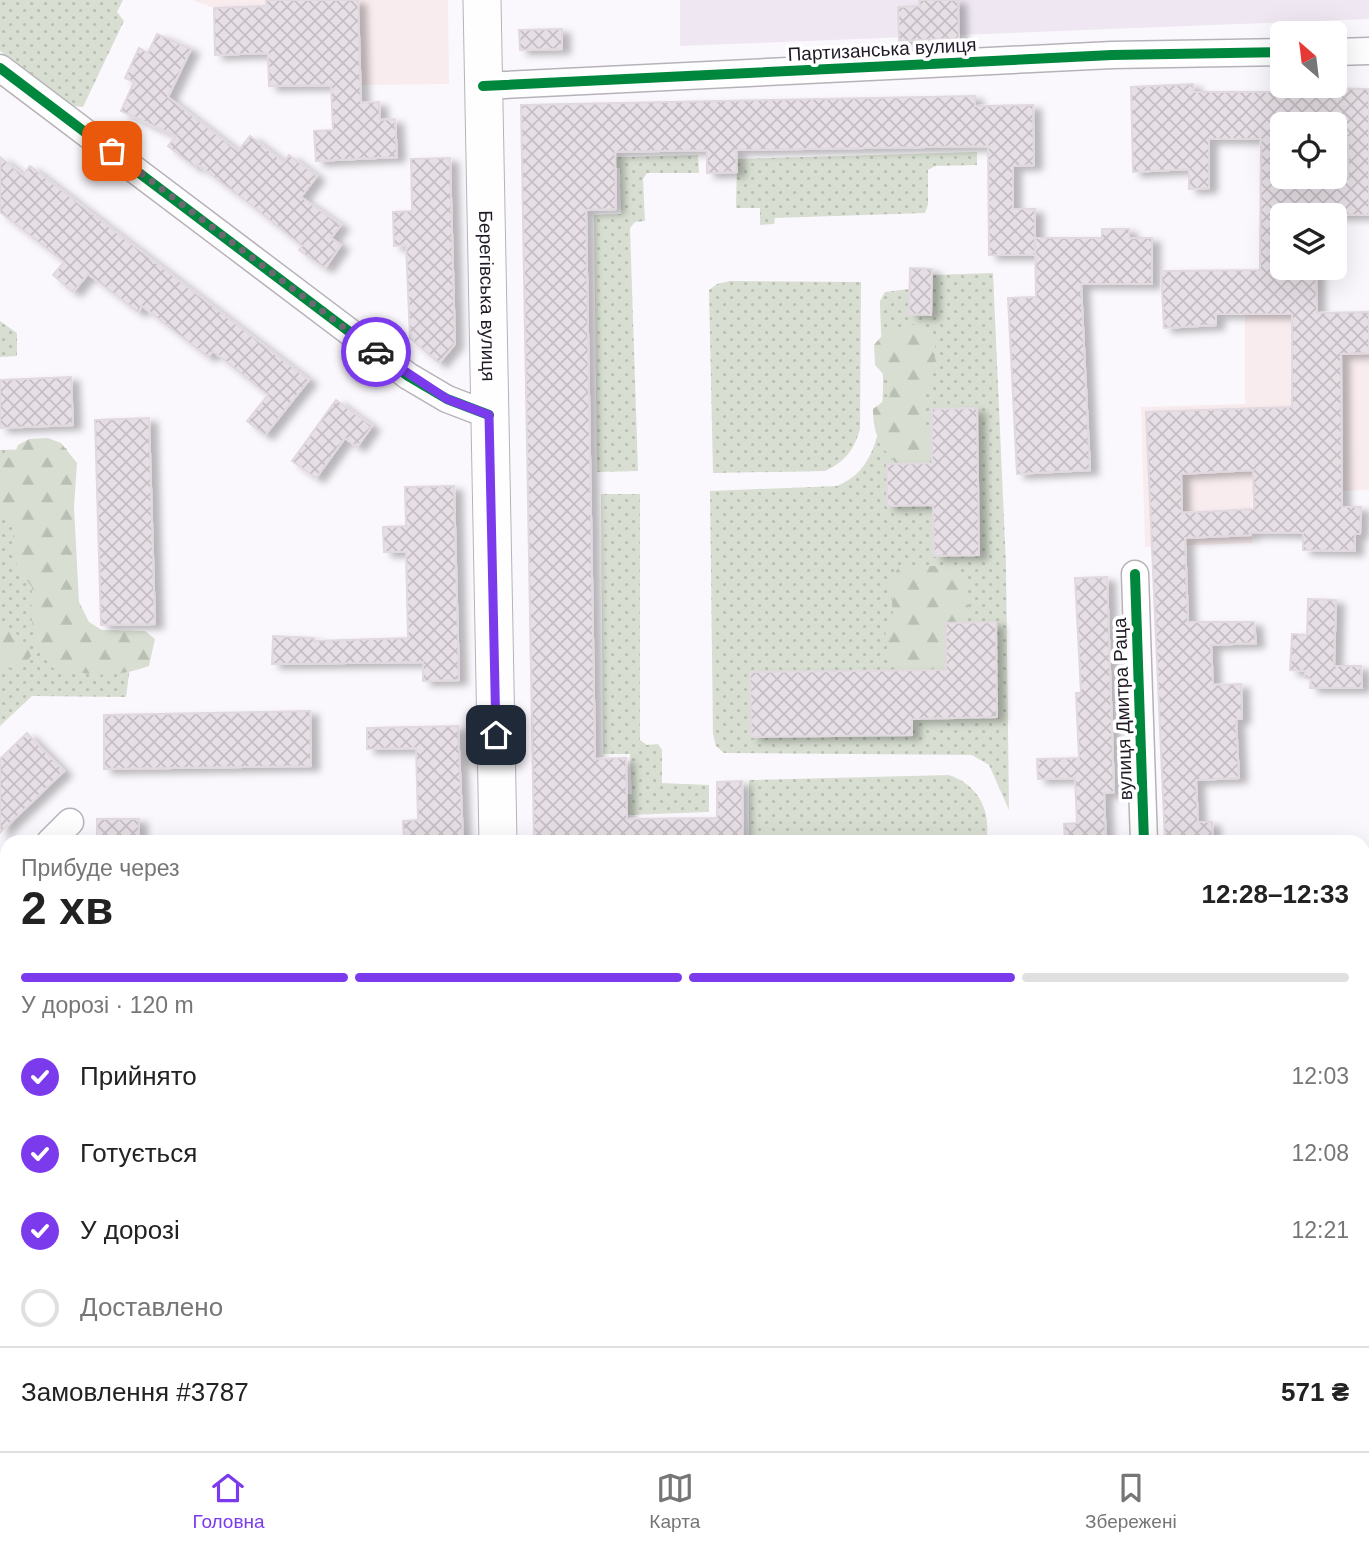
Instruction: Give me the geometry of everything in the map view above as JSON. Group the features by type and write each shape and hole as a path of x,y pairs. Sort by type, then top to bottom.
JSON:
{"main road":[{"name":"Берегівська вулиця","path":"482,0 498,835"}],"street":[{"path":"1348,52 1369,51"},
{"name":"Партизанська вулиця","path":"483,86 1112,55 1270,52"},
{"path":"0,68 408,376 447,399 489,415"},
{"name":"вулиця Дмитра Раца","path":"1135,574 1144,835"},
{"path":"57,835 70,822"}],"shaded area":[{"path":"192,0 448,0 449,84 269,86 268,53 216,55 214,8"},
{"path":"680,0 1369,0 1369,19 680,46"},
{"path":"1245,314 1369,314 1369,490 1252,494 1252,543 1145,547 1141,407 1245,404"}],"green space":[{"path":"0,0 123,0 117,12 124,21 83,107 73,106 0,51"},
{"path":"977,152 977,165 935,166 928,170 928,205 925,213 775,218 774,224 760,225 760,208 736,208 737,159"},
{"path":"698,155 699,173 647,173 643,179 645,221 635,222 630,228 638,471 597,472 594,215 621,214 620,168 591,167 591,158"},
{"path":"993,273 1006,565 1009,810 989,765 972,755 724,753 716,746 713,734 710,491 837,486 857,473 870,455 878,432 883,378 880,301 885,292 909,289 909,314 931,315 932,275"},
{"path":"730,281 861,282 860,429 855,443 838,464 825,471 713,473 709,290 717,284"},
{"path":"0,321 17,333 17,356 0,357"},
{"path":"917,324 933,334 935,347 923,418 924,433 932,438 933,463 896,463 881,444 874,425 873,409 890,396 890,382 875,365 874,345 886,331"},
{"path":"48,438 61,443 77,463 74,507 79,602 89,622 102,630 145,631 155,639 149,666 112,674 90,674 53,668 35,647 31,612 32,587 21,572 13,552 15,526 8,514 0,518 0,451 8,458 14,455 18,445 29,439"},
{"path":"67,448 75,636 134,637 126,697 32,696 0,726 0,450"},
{"path":"601,494 640,494 640,740 647,745 658,744 662,750 662,783 709,785 709,812 602,816 602,796 632,794 630,754 603,754"},
{"path":"912,565 952,570 964,579 966,586 969,608 962,623 946,624 947,718 940,728 924,725 912,717 911,670 897,670 888,655 885,630 893,613 890,580 899,567"},
{"path":"0,622 15,632 25,644 31,656 24,665 0,670"},
{"path":"949,775 968,785 981,800 987,819 987,835 749,835 749,780"}],"building":[{"path":"266,0 358,0 361,103 379,102 380,120 395,119 397,157 316,161 314,131 333,130 331,85 269,86 268,53 215,55 214,8 267,6"},
{"path":"919,0 958,0 959,38 899,41 898,7 920,6"},
{"path":"562,29 562,49 520,50 519,30"},
{"path":"157,34 191,49 168,97 238,151 250,136 284,162 289,155 317,176 301,197 341,225 331,238 341,245 325,268 299,250 302,246 251,205 197,164 195,167 168,146 176,136 121,111 134,82 125,78 139,48 148,53"},
{"path":"1193,84 1194,92 1270,92 1270,98 1348,98 1348,88 1369,89 1369,215 1347,215 1347,203 1270,203 1270,280 1316,280 1317,313 1369,312 1369,353 1341,354 1342,507 1361,507 1360,534 1355,534 1355,551 1303,550 1303,533 1251,532 1251,535 1185,538 1188,622 1254,622 1256,643 1211,645 1213,685 1241,684 1242,719 1236,719 1239,778 1196,780 1198,822 1212,822 1213,835 1165,835 1146,412 1292,407 1292,314 1216,314 1216,325 1164,328 1161,271 1260,270 1261,139 1209,139 1209,188 1189,189 1189,169 1133,172 1131,87","holes":["1253,470 1254,509 1182,513 1181,474"]},
{"path":"975,96 975,106 1033,105 1034,165 1013,166 1013,209 1035,209 1035,255 989,255 988,146 736,150 737,172 707,173 707,150 615,152 616,209 586,210 595,759 626,758 627,819 717,818 717,782 742,781 743,835 534,835 521,105"},
{"path":"0,157 23,175 30,166 309,380 265,435 247,421 268,395 213,351 208,357 142,306 138,312 88,274 73,292 53,275 64,262 0,212"},
{"path":"450,158 455,344 439,363 410,338 406,245 394,246 393,212 412,211 411,159"},
{"path":"1102,229 1129,229 1129,238 1152,238 1152,284 1081,284 1090,470 1017,474 1008,298 1036,297 1035,238 1102,238"},
{"path":"910,268 932,269 931,315 909,314"},
{"path":"71,377 73,425 0,428 0,380"},
{"path":"336,400 372,426 357,447 345,438 316,478 292,461"},
{"path":"977,408 979,555 934,556 933,505 887,506 887,464 932,463 932,409"},
{"path":"149,418 155,624 101,625 95,420"},
{"path":"454,486 459,680 423,681 423,662 272,664 273,636 314,638 314,641 408,638 406,552 384,552 383,527 406,526 405,487"},
{"path":"1107,577 1114,792 1104,793 1106,835 1065,835 1064,824 1077,823 1075,778 1038,779 1037,759 1079,758 1076,693 1081,693 1075,578"},
{"path":"1308,599 1336,600 1334,666 1361,666 1362,688 1310,688 1311,679 1305,678 1305,671 1290,670 1292,634 1307,635"},
{"path":"996,622 997,717 912,719 912,735 751,737 750,672 946,670 946,623"},
{"path":"310,711 311,766 104,769 104,715"},
{"path":"458,726 463,835 404,835 403,821 418,820 416,748 367,749 367,728"},
{"path":"27,733 64,771 0,833 0,759"},
{"path":"97,819 139,819 139,835 97,835"}],"cycle path":[{"path":"483,86 1112,55 1270,52"},
{"path":"0,68 408,376 447,399 489,415"},
{"path":"1135,574 1144,835"}],"way so far":[{"path":"112,151 376,352"}],"route":[{"path":"376,352 408,376 447,399 489,415 496,735"}]}
